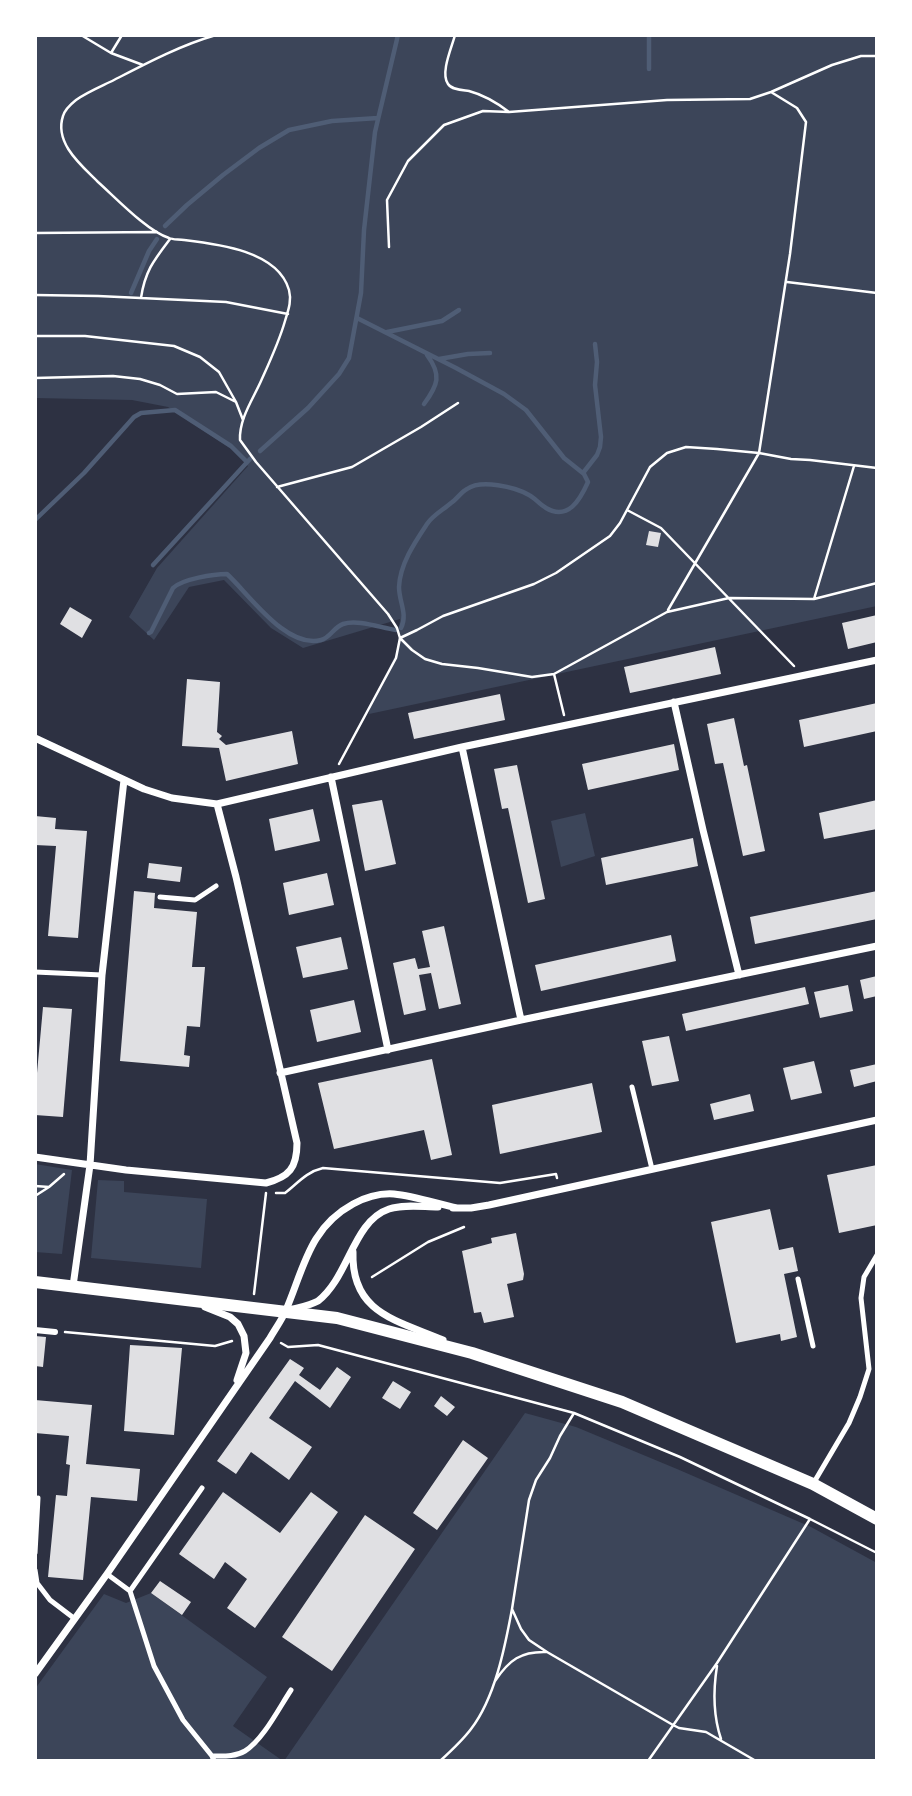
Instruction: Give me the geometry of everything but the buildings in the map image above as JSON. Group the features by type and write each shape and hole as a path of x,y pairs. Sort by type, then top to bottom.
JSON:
{"street":[{"path":"35,738 144,789 172,798 217,804 462,747 877,660"},
{"path":"674,702 739,975"},
{"path":"462,747 522,1020"},
{"path":"331,777 388,1050"},
{"path":"73,1286 90,1166 102,975 124,780"},
{"path":"35,1157 90,1166 266,1183 280,1179 292,1169 297,1155 297,1143 217,804"},
{"path":"279,1073 877,946"},
{"path":"286,1312 316,1302 332,1286 367,1224 389,1209 489,1205 877,1120"},
{"path":"35,1674 107,1574 286,1312 297,1279 322,1229 338,1212 366,1197 394,1194 457,1208"},
{"path":"354,1250 353,1270 358,1288 370,1304 385,1316 472,1353"},
{"path":"35,1282 337,1318 472,1353 622,1402 813,1485 877,1519"},
{"path":"192,1301 230,1317 238,1324 244,1336 246,1353 233,1391"},
{"path":"35,1330 55,1332"}],"lane":[{"path":"160,897 195,900 216,886"},
{"path":"35,972 102,975"},
{"path":"632,1087 652,1169"},
{"path":"813,1485 849,1423 869,1369 861,1297 864,1277 877,1255"},
{"path":"798,1279 813,1346"},
{"path":"130,1591 202,1488"},
{"path":"35,1553 38,1498"},
{"path":"35,1570 37,1583 50,1600 75,1619"},
{"path":"107,1574 130,1591 154,1666 183,1720 213,1758 243,1753 256,1742 291,1690"}],"path":[{"path":"81,35 111,53 143,65"},
{"path":"111,53 122,35"},
{"path":"216,35 143,65 77,99 63,113 63,139 77,161 157,232 170,239 249,253 264,259 283,278 289,290 288,313 279,341 243,420 240,437 277,487 388,614 400,638 396,658 338,766"},
{"path":"455,35 446,64 447,84 484,96 509,112"},
{"path":"389,247 387,200 408,161 444,125 483,111 509,112 667,100 750,99 832,65 861,56 877,56"},
{"path":"667,612 759,453 806,122 797,108 771,92"},
{"path":"35,233 157,232"},
{"path":"141,299 148,271 170,239"},
{"path":"785,282 877,293"},
{"path":"35,295 226,302 288,313"},
{"path":"35,336 85,336 174,346 200,357 219,372 243,420"},
{"path":"35,378 113,376 140,379 177,394 216,392 236,402"},
{"path":"277,487 352,467 458,403"},
{"path":"400,638 443,616 534,584 556,573 610,536 620,523 650,467 667,453 686,447 877,468"},
{"path":"814,599 854,466"},
{"path":"627,510 661,528 797,668"},
{"path":"400,638 425,659 442,664 532,677 554,674 667,612 729,598 814,599 877,583"},
{"path":"554,674 564,718"},
{"path":"323,1168 500,1183 555,1174"},
{"path":"35,1196 69,1169"},
{"path":"35,1186 49,1187"},
{"path":"253,1307 266,1191"},
{"path":"372,1277 428,1242 464,1227"},
{"path":"55,1332 215,1346 236,1339"},
{"path":"288,1347 318,1345 574,1413 680,1457 877,1553"},
{"path":"440,1761 474,1726 492,1686 500,1664 512,1609 529,1500 536,1480 574,1413"},
{"path":"648,1761 717,1663 810,1519"},
{"path":"512,1609 520,1629 529,1640 547,1652 673,1725 706,1732 757,1761"},
{"path":"492,1686 502,1670 522,1655 547,1652"},
{"path":"717,1663 714,1681 715,1721 722,1740"}],"shaded area":[{"path":"35,35 877,35 877,606 369,714 370,706 397,652 400,619 303,648 271,628 224,580 189,587 154,640 129,617 157,568 248,466 231,449 168,407 132,400 35,398"},
{"path":"585,813 595,856 561,867 551,821"},
{"path":"35,1164 72,1170 62,1254 35,1252"},
{"path":"98,1180 124,1181 124,1192 207,1199 201,1268 91,1258"},
{"path":"525,1413 576,1427 677,1469 811,1527 877,1563 877,1761 284,1761"},
{"path":"151,1593 267,1677 233,1726 283,1761 35,1761 35,1689 104,1594 126,1603"}],"waterway":[{"path":"260,451 308,408 339,374 349,358 361,293 364,230 375,132 398,35"},
{"path":"649,35 649,69"},
{"path":"165,226 223,175 289,130 332,121 378,118"},
{"path":"131,293 157,239"},
{"path":"387,332 442,321 459,310"},
{"path":"357,318 504,394 526,410 564,458 584,474 588,482 577,502 561,512 546,508 529,495 507,487 489,484 465,490 429,521 409,554 399,587 403,613 401,628"},
{"path":"583,473 597,455 601,437 595,385 595,344"},
{"path":"439,359 490,353"},
{"path":"424,404 436,380 435,368 427,355"},
{"path":"35,520 84,473 134,417 141,413 175,410 231,446 247,462"},
{"path":"153,565 250,459"},
{"path":"149,633 173,588 191,580 227,574 269,618 295,636 308,641 321,640 340,625 349,623 396,630"}]}
